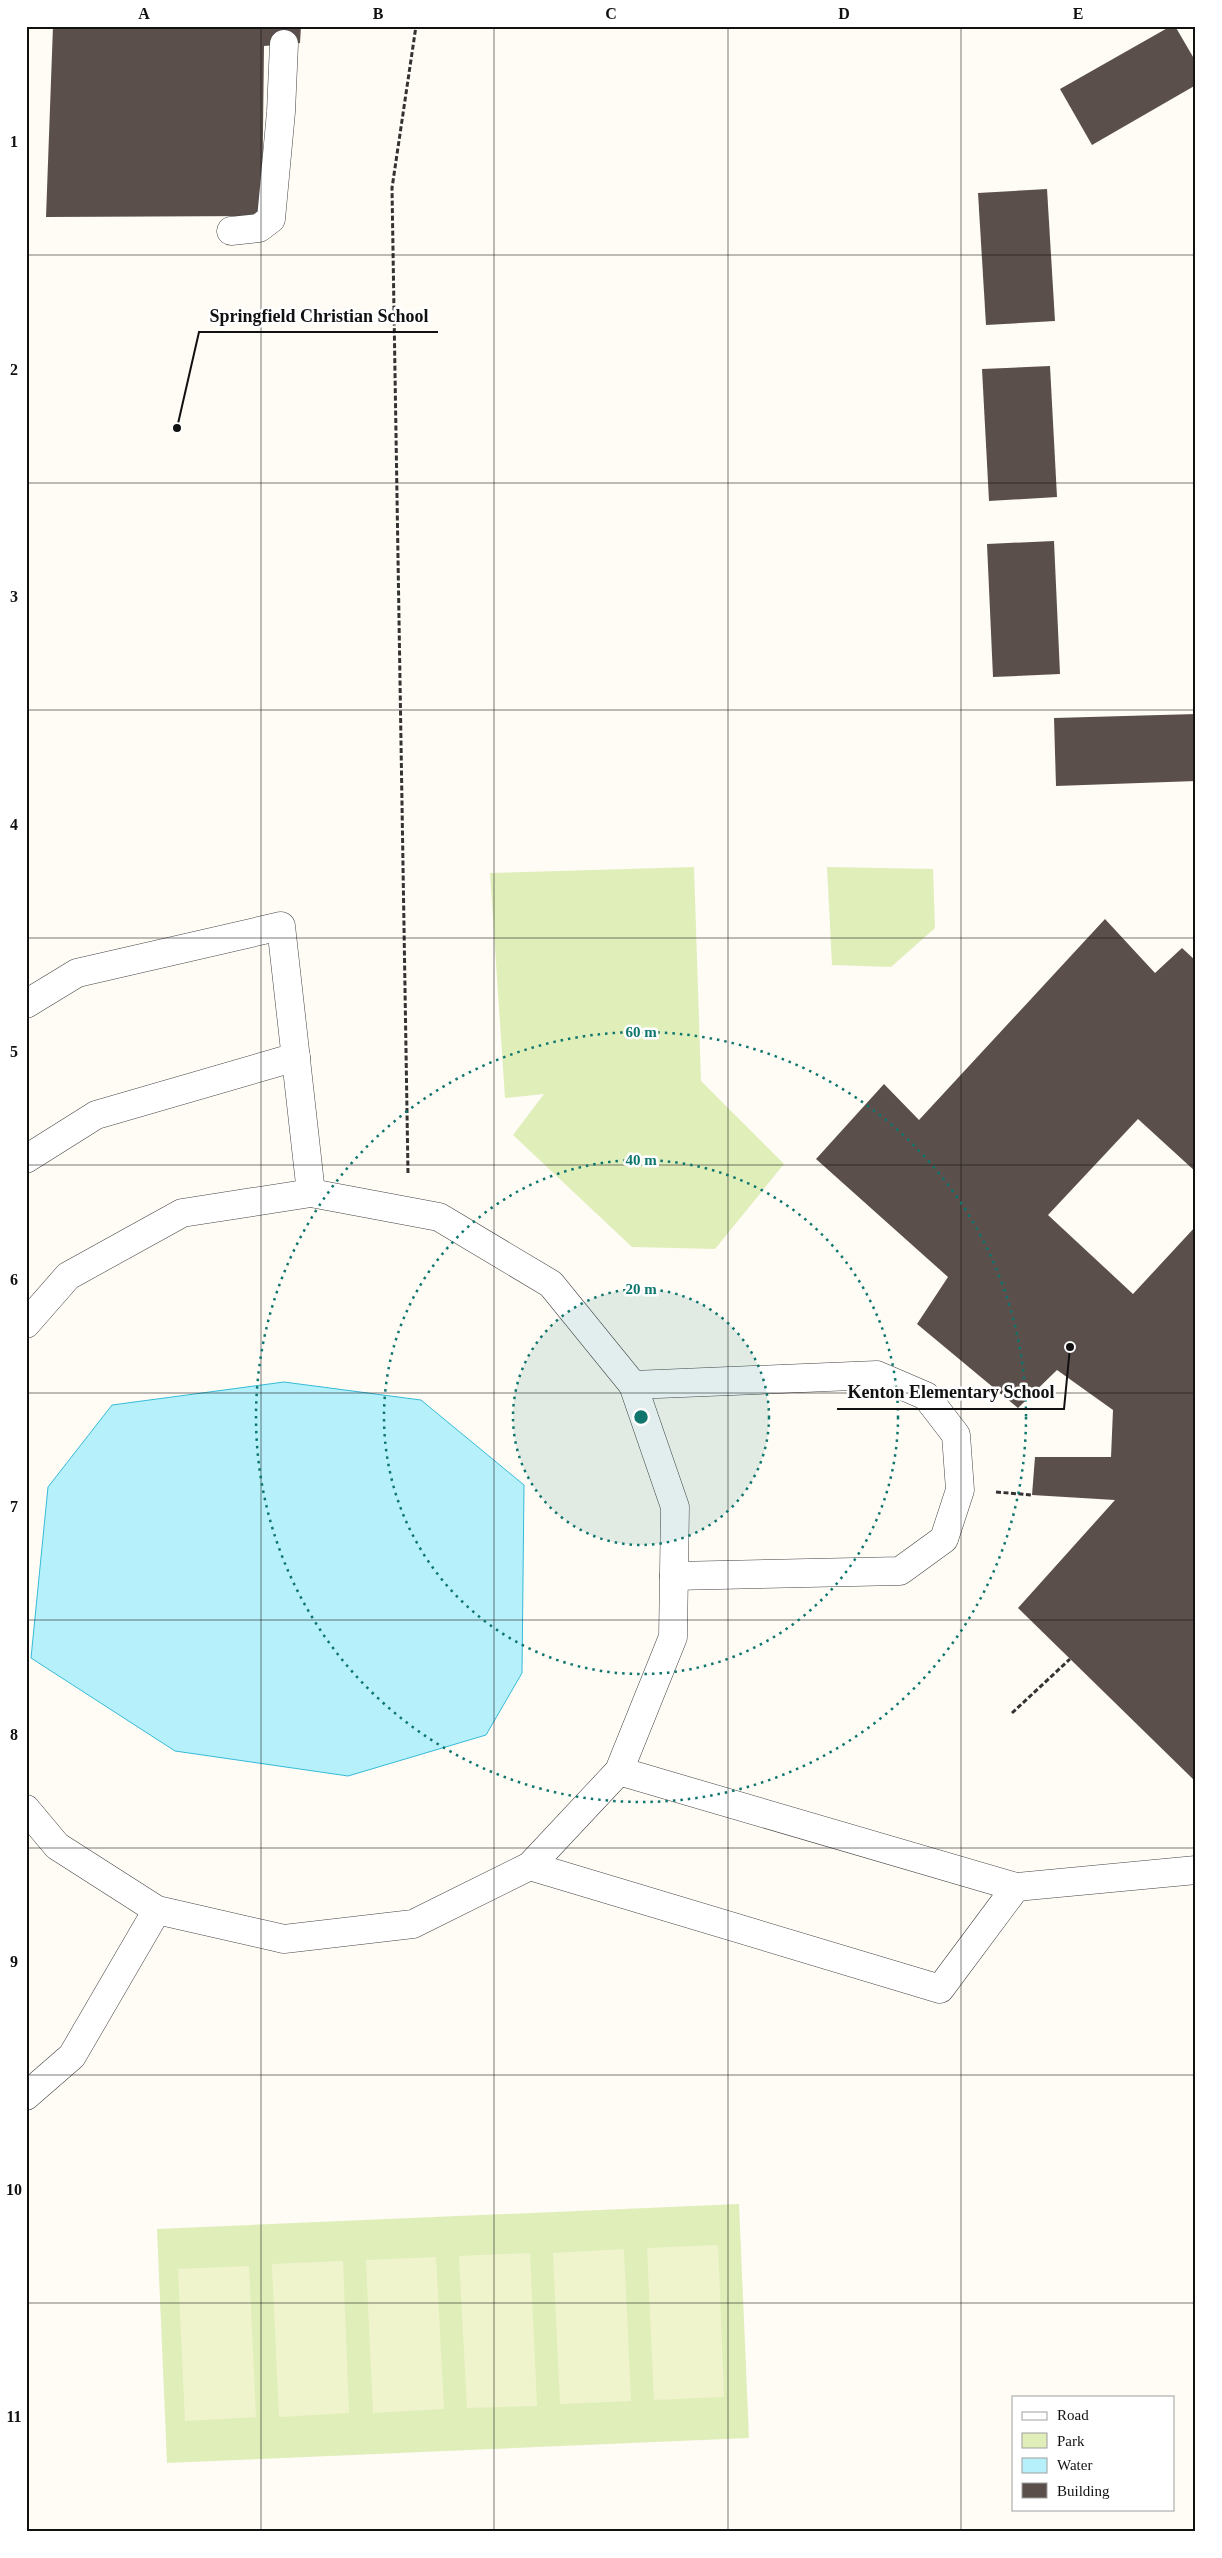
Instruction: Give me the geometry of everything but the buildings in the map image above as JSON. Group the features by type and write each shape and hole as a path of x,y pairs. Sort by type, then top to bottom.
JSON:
{"street":[{"path":"230,231 260,228 271,219 281,112 284,44"},
{"path":"26,1004 77,973 281,926 311,1192"},
{"path":"26,1159 96,1116 296,1056"},
{"path":"26,1324 68,1276 182,1213 311,1192 439,1217 551,1284 633,1385 675,1508 673,1637 619,1770 530,1866 413,1924 284,1939 157,1910 56,1846 26,1809"},
{"path":"633,1385 877,1375 926,1396 956,1435 960,1490 944,1539 900,1572 674,1576"},
{"path":"619,1770 1016,1887 1196,1870"},
{"path":"530,1866 940,1989 1016,1887"},
{"path":"26,2096 72,2056 157,1910"}],"path":[{"path":"408,1211 392,188 416,26"},
{"path":"1012,1713 1070,1659"}],"green space":[{"path":"694,867 701,1081 784,1164 715,1249 632,1247 513,1135 544,1094 505,1098 490,873"},
{"path":"827,867 933,869 935,928 891,967 832,965"},
{"path":"739,2204 749,2438 167,2463 157,2229"},
{"path":"718,2245 724,2397 654,2400 647,2248"},
{"path":"624,2249 631,2401 560,2404 553,2253"},
{"path":"530,2253 537,2406 467,2408 459,2256"},
{"path":"436,2257 444,2409 373,2413 366,2260"},
{"path":"343,2261 349,2413 279,2417 272,2264"},
{"path":"249,2266 256,2417 185,2421 178,2269"}],"water":[{"path":"284,1382 421,1400 524,1485 522,1673 486,1735 348,1776 175,1751 31,1658 48,1487 112,1405"}],"place":[{"name":"Springfield Christian School","path":"177,428"},
{"name":"Kenton Elementary School","path":"1070,1347"}]}
